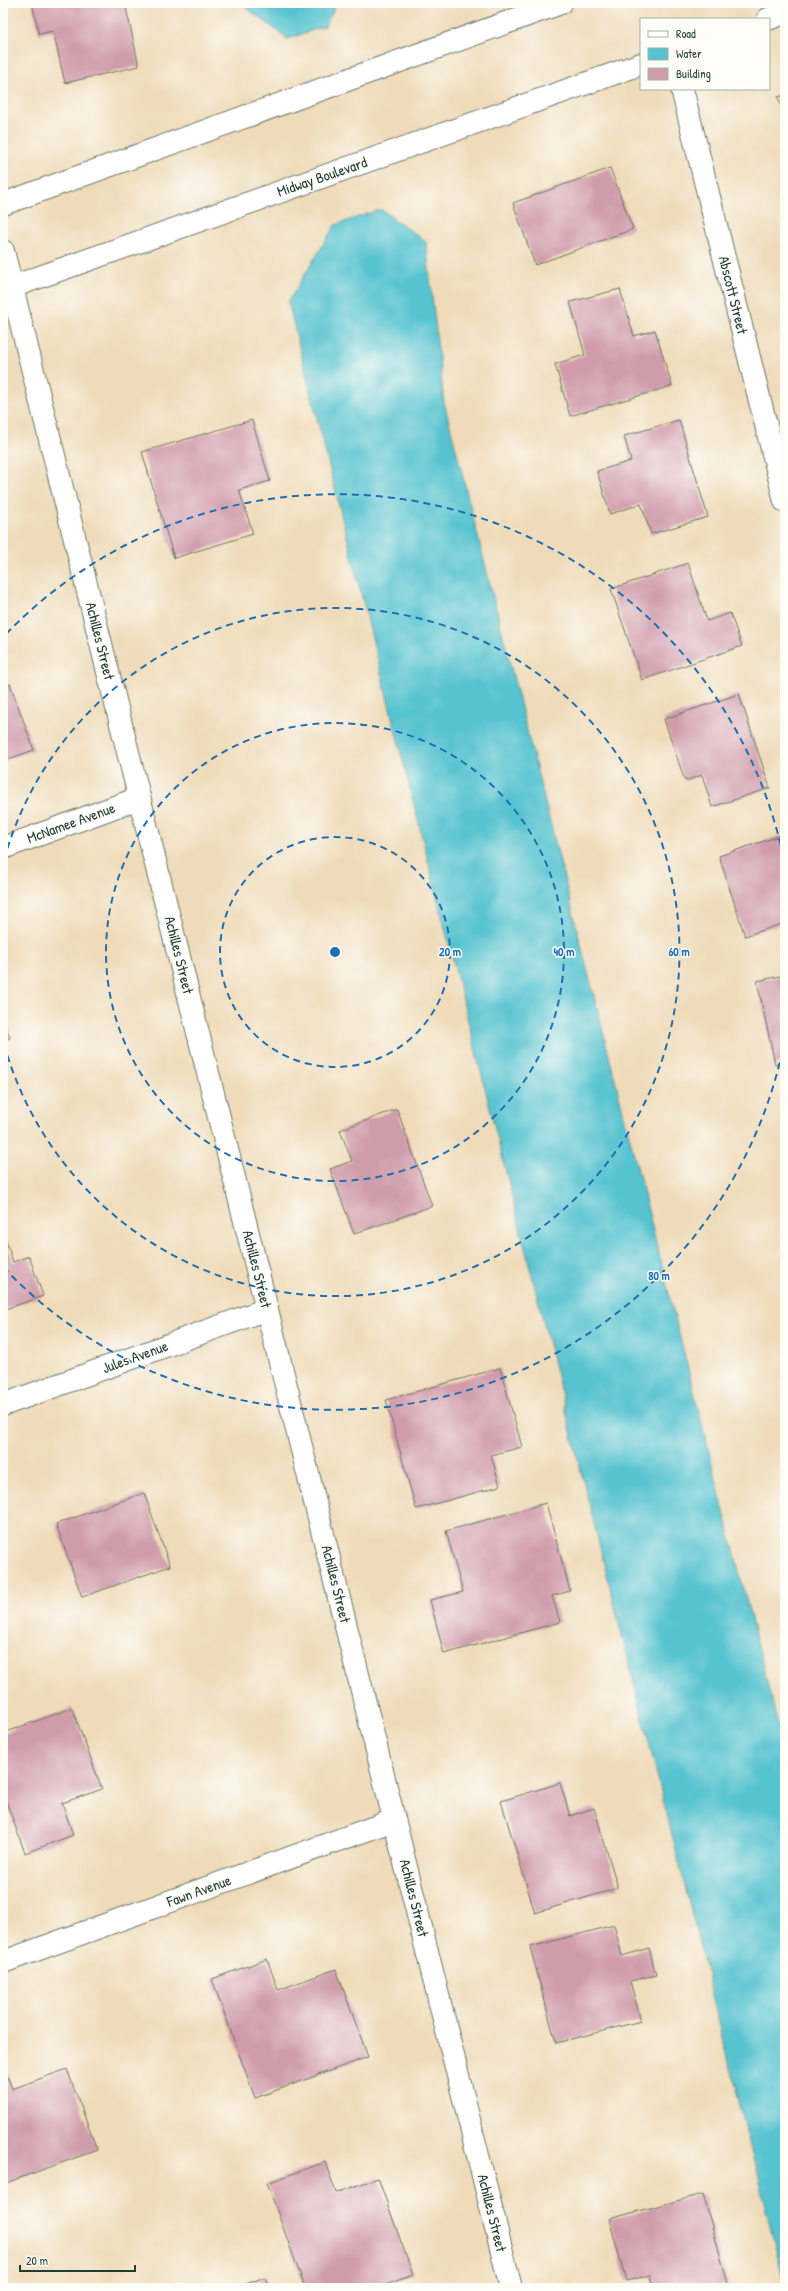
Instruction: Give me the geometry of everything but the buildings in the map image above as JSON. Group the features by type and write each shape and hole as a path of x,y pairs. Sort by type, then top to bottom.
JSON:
{"street":[{"path":"3,204 561,3"},
{"path":"770,18 785,13"},
{"name":"Midway Boulevard","path":"7,288 640,64"},
{"name":"Abscott Street","path":"682,90 785,501"},
{"name":"Achilles Street","path":"3,251 7,288 139,798 511,2288"},
{"name":"McNamee Avenue","path":"3,848 139,798"},
{"name":"Jules Avenue","path":"3,1405 267,1309"},
{"name":"Fawn Avenue","path":"3,1962 394,1820"}],"water":[{"path":"240,3 337,3 325,26 288,39"},
{"path":"381,209 426,242 444,402 785,1753 785,2286 288,302 335,225"}]}
